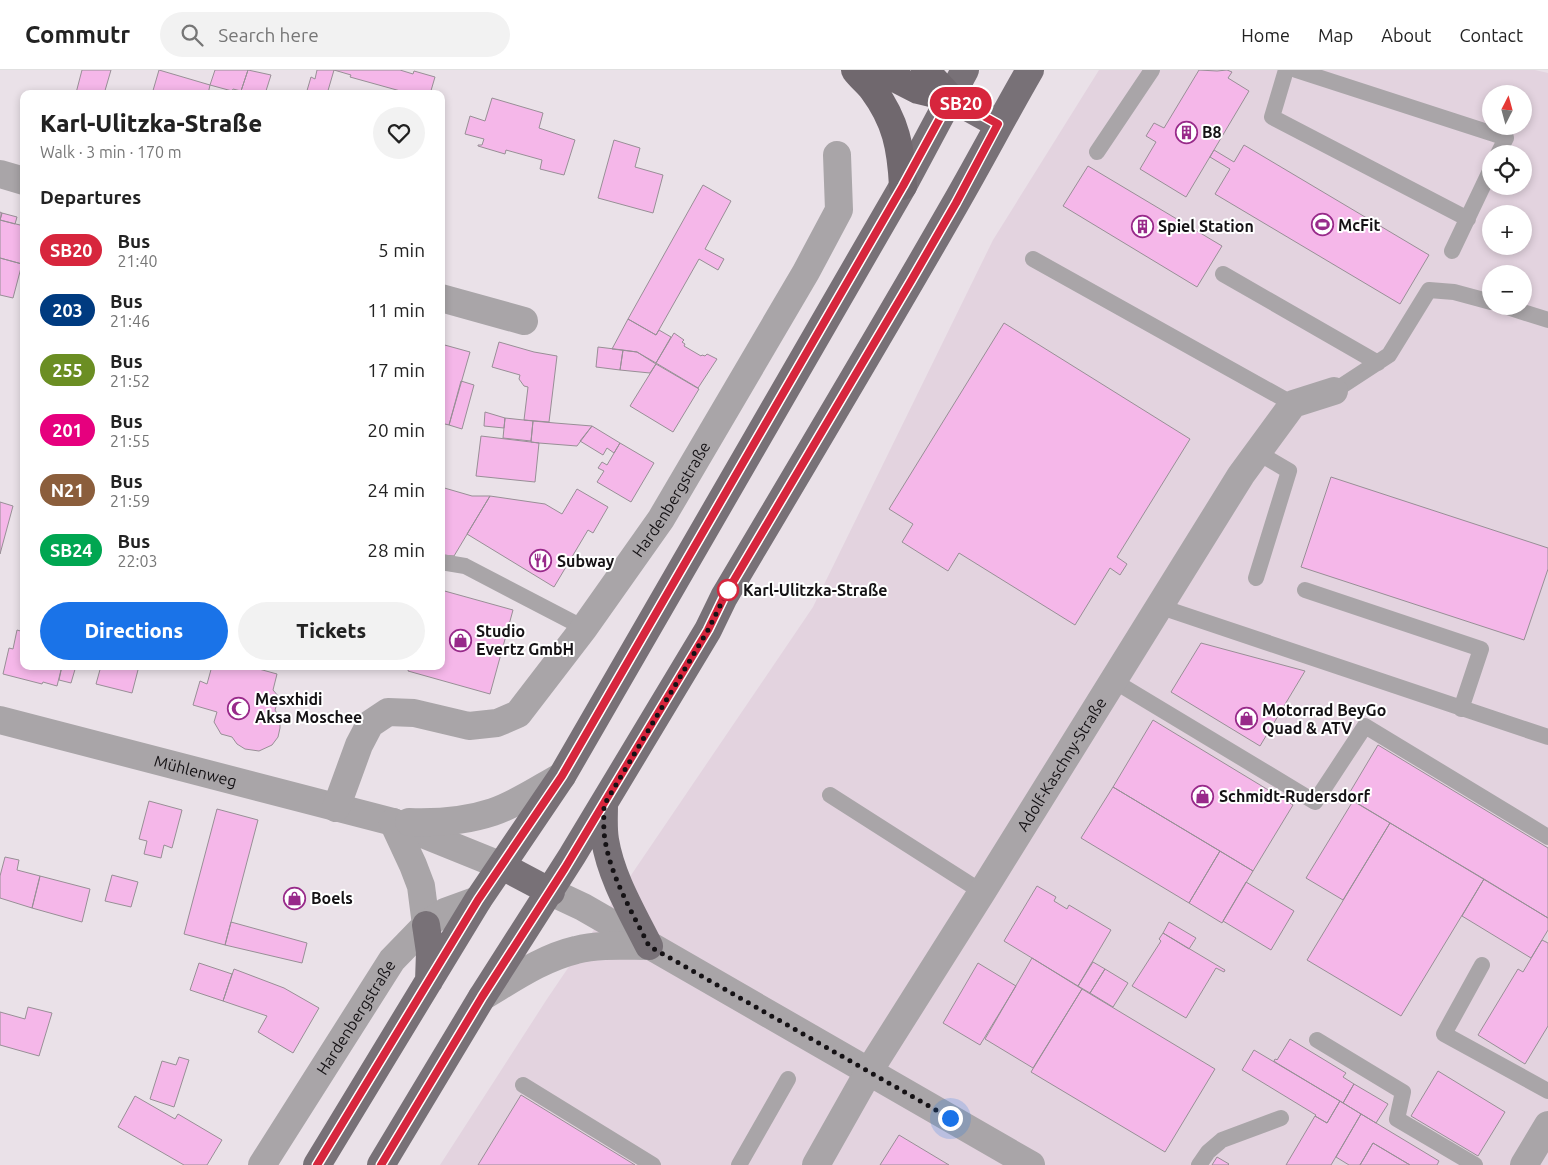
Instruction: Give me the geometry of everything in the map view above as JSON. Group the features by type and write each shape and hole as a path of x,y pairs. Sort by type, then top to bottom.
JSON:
{"highway":[{"path":"854,70 872,88 889,114 901,159 903,186"},
{"path":"879,70 918,90 951,98"},
{"path":"925,70 951,98"}],"main road":[{"path":"317,1165 478,900 562,776 903,186 965,70"},
{"path":"381,1165 482,997 604,805 708,630 724,597 956,203 998,124 1030,70"},
{"path":"951,98 998,124"},
{"path":"604,805 604,838 608,854 627,903 649,946"},
{"path":"502,866 550,892"},
{"path":"426,925 430,952 429,981"}],"street":[{"name":"Hardenbergstraße","path":"336,808 359,745 370,724 388,712 414,713 469,726 497,723 518,714 584,628 661,519 806,272 839,210 837,155"},
{"path":"0,174 20,180"},
{"path":"445,299 524,321"},
{"path":"1293,404 1334,391"},
{"name":"Adolf-Kaschny-Straße","path":"816,1165 868,1071 1257,452 1293,404"},
{"name":"Mühlenweg","path":"0,720 393,822 502,866"},
{"name":"Mühlenweg","path":"393,822 444,823 494,812 562,776"},
{"path":"393,822 413,865 420,886 426,925"},
{"path":"550,892 583,907 1032,1165"},
{"name":"Hardenbergstraße","path":"262,1165 392,960 426,925 445,912 478,900"},
{"path":"482,997 527,971 573,950 597,947 649,946"},
{"path":"1524,1165 1548,1125"}],"lane":[{"path":"1097,152 1152,70"},
{"path":"1286,70 1272,117 1468,219"},
{"path":"1296,70 1506,138 1502,145"},
{"path":"1452,251 1482,189"},
{"path":"1033,259 1293,404"},
{"path":"1223,274 1378,363"},
{"path":"1334,391 1389,355 1429,290 1454,292 1482,300"},
{"path":"1532,315 1548,320"},
{"path":"1256,578 1289,471 1257,452"},
{"path":"445,563 465,566 584,628"},
{"path":"1305,590 1481,649 1461,709"},
{"path":"1160,606 1548,737"},
{"path":"1114,681 1315,802 1365,726 1548,838"},
{"path":"830,795 982,892"},
{"path":"1482,965 1444,1034 1548,1091"},
{"path":"1317,1040 1403,1092 1397,1120 1475,1165"},
{"path":"739,1165 788,1078"},
{"path":"523,1085 653,1165"},
{"path":"1200,1165 1208,1152 1222,1140 1281,1118"}],"shaded area":[{"path":"1099,70 1535,70 1548,73 1548,1165 440,1165 547,999 813,607 993,240"}],"building":[{"path":"82,70 111,70 105,90 77,90"},
{"path":"159,70 210,85 209,90 153,90"},
{"path":"215,70 248,70 241,90 228,90 210,85"},
{"path":"248,70 271,75 266,90 241,90"},
{"path":"317,70 334,70 328,90 307,90 311,77 315,79"},
{"path":"334,70 400,70 413,74 414,71 435,77 431,90 397,90 350,77 351,75"},
{"name":"B8","path":"1199,70 1227,70 1232,72 1228,78 1249,91 1186,197 1140,169 1156,142 1146,136 1154,123 1164,128"},
{"path":"492,98 543,113 539,128 575,140 564,175 540,169 542,160 506,150 505,154 478,146 482,145 484,139 465,134 470,116 485,121"},
{"path":"614,140 640,148 635,167 663,175 653,213 598,198"},
{"name":"McFit","path":"1244,145 1429,255 1400,304 1215,194 1230,169 1210,157 1214,150 1234,162"},
{"name":"Spiel Station","path":"1088,166 1222,246 1197,287 1063,206"},
{"path":"703,185 731,201 705,249 724,259 718,270 699,259 656,335 628,319"},
{"path":"2,213 17,217 15,224 0,220"},
{"path":"0,220 20,225 20,263 0,258"},
{"path":"0,258 20,263 20,272 13,298 0,295"},
{"path":"628,319 656,335 659,330 671,337 656,363 637,352 612,349"},
{"path":"1004,323 1190,439 1117,557 1127,564 1120,575 1110,568 1075,625 959,553 948,571 902,542 913,524 889,509"},
{"path":"674,333 684,340 682,342 685,344 684,346 701,356 707,354 717,359 698,388 656,363"},
{"path":"499,342 534,352 557,356 549,422 524,420 528,387 524,386 519,379 520,375 492,367"},
{"path":"445,345 470,352 449,425 445,424"},
{"path":"598,347 623,350 620,370 596,367"},
{"path":"623,350 637,352 656,364 650,373 620,370"},
{"path":"656,364 699,389 673,432 630,406"},
{"path":"461,381 474,385 462,429 449,425"},
{"path":"485,412 505,418 504,428 484,426"},
{"path":"505,418 533,421 531,441 503,438"},
{"path":"533,421 592,426 577,446 539,443 531,442"},
{"path":"592,426 620,443 614,453 607,448 603,455 580,441"},
{"path":"481,436 539,443 535,482 476,476"},
{"path":"620,443 654,463 631,502 597,482 604,471 598,468 602,462 607,465"},
{"path":"1331,477 1548,548 1548,569 1524,640 1301,567"},
{"path":"445,488 472,496 490,496 454,556 445,555"},
{"name":"Subway","path":"577,489 608,507 593,533 588,530 554,587 467,534 490,496 545,504 562,514"},
{"path":"0,502 13,506 0,554"},
{"path":"445,591 513,610 490,694 408,671 445,670"},
{"path":"17,630 20,631 20,670 61,670 57,686 3,674 9,648 13,649"},
{"name":"Motorrad BeyGo Quad & ATV","path":"1201,643 1305,671 1260,746 1171,692"},
{"path":"61,670 75,670 71,683 59,680"},
{"path":"100,670 138,670 132,693 96,684"},
{"name":"Mesxhidi Aksa Moschee","path":"211,670 262,670 277,674 273,690 279,697 275,710 280,719 280,728 278,737 272,745 259,751 245,749 237,744 232,737 221,734 214,722 217,712 193,705 200,681 207,684"},
{"name":"Schmidt-Rudersdorf","path":"1153,720 1293,805 1253,871 1113,787"},
{"path":"1378,745 1548,848 1548,918 1347,797"},
{"path":"1113,787 1220,851 1189,903 1081,838"},
{"path":"149,801 182,810 172,848 164,845 161,858 144,854 147,841 139,839"},
{"path":"1353,801 1390,823 1343,900 1306,878"},
{"path":"217,809 258,820 225,945 184,934"},
{"path":"1390,823 1484,879 1401,1016 1307,960"},
{"path":"1220,851 1253,871 1222,923 1189,903"},
{"path":"5,857 19,860 17,870 40,876 32,908 0,898 0,876"},
{"path":"112,875 138,882 131,907 105,901"},
{"path":"40,876 90,889 82,922 32,908"},
{"path":"1484,879 1548,918 1548,930 1531,958 1462,916"},
{"path":"1246,882 1294,911 1271,950 1223,921"},
{"path":"1037,886 1056,897 1054,901 1067,909 1069,905 1111,930 1078,986 1004,941"},
{"path":"231,922 307,943 302,963 225,945"},
{"path":"1169,922 1196,938 1189,949 1163,933"},
{"path":"1163,933 1225,970 1224,972 1216,968 1186,1018 1132,986 1161,941 1159,939"},
{"path":"1542,940 1548,943 1548,1026 1525,1064 1478,1035 1518,969 1523,972"},
{"path":"1032,958 1082,989 1033,1068 985,1039"},
{"path":"1093,962 1105,969 1090,993 1078,986"},
{"path":"199,963 232,974 223,1001 190,990"},
{"path":"978,963 1016,986 980,1045 943,1023"},
{"path":"234,969 284,988 319,1008 293,1053 258,1032 267,1016 223,1001"},
{"path":"1105,969 1128,983 1113,1007 1090,993"},
{"path":"1082,989 1215,1069 1165,1152 1031,1072"},
{"path":"28,1007 52,1013 39,1056 0,1045 0,1012 25,1019"},
{"path":"1290,1039 1346,1073 1343,1077 1354,1084 1343,1103 1275,1062 1274,1060 1277,1060"},
{"path":"1254,1050 1340,1101 1327,1123 1242,1070"},
{"path":"179,1057 189,1060 174,1107 150,1099 162,1061 176,1065"},
{"path":"1438,1071 1505,1112 1478,1156 1411,1116"},
{"path":"1354,1084 1388,1104 1376,1123 1343,1103"},
{"path":"521,1095 635,1165 478,1165"},
{"path":"135,1096 175,1119 178,1114 222,1140 207,1165 184,1165 118,1127"},
{"path":"1340,1101 1361,1114 1331,1165 1286,1165 1315,1116 1327,1123"},
{"path":"1361,1114 1439,1161 1437,1165 1410,1165 1373,1143 1360,1165 1349,1165 1336,1157"},
{"path":"899,1135 949,1165 880,1165"},
{"path":"1373,1143 1410,1165 1360,1165"},
{"path":"1217,1157 1229,1164 1212,1165"}],"bus line":[{"name":"SB20","path":"317,1165 478,900 562,776 903,186 951,98 998,124 956,203 724,597 708,630 604,805 482,997 381,1165"}],"place":[{"name":"B8","path":"1186,132"},
{"name":"McFit","path":"1322,225"},
{"name":"Spiel Station","path":"1142,226"},
{"name":"Subway","path":"541,561"},
{"name":"Karl-Ulitzka-Straße","path":"728,590"},
{"name":"Studio Evertz GmbH","path":"460,640"},
{"name":"Mesxhidi Aksa Moschee","path":"239,708"},
{"name":"Motorrad BeyGo Quad & ATV","path":"1246,719"},
{"name":"Schmidt-Rudersdorf","path":"1203,796"},
{"name":"Boels","path":"295,898"}],"route":[{"path":"728,590 708,630 604,805 604,838 614,871 627,903 649,946 950,1118"}]}
